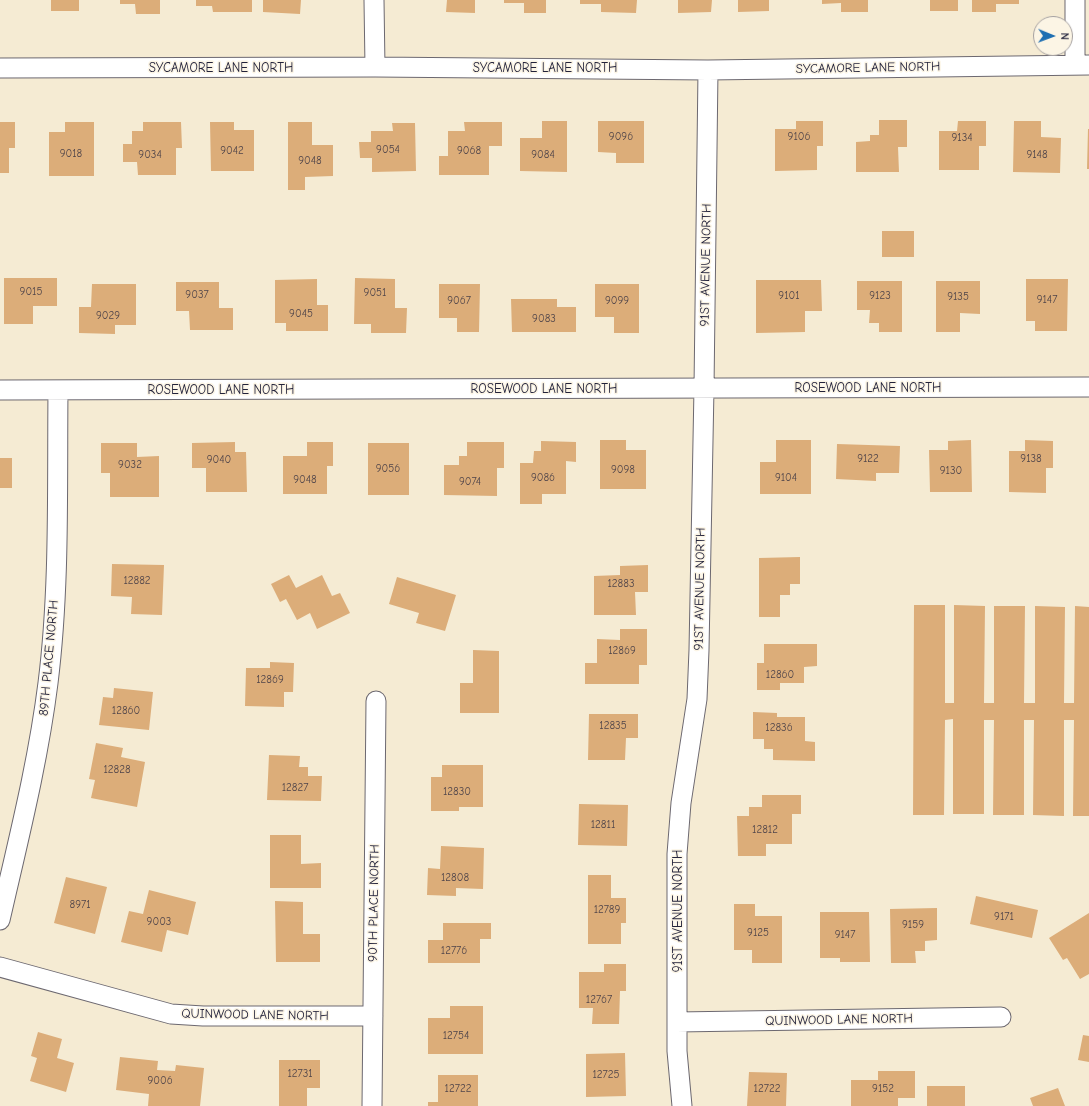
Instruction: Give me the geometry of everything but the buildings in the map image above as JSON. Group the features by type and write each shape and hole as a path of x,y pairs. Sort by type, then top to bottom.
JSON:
{"street":[{"path":"374,0 375,67"},
{"path":"1075,0 1082,65"},
{"name":"SYCAMORE LANE NORTH","path":"0,68 375,67 708,70 1082,65"},
{"name":"91ST AVENUE NORTH","path":"682,1106 677,1051 678,854 681,803 697,699 699,650 708,70"},
{"name":"ROSEWOOD LANE NORTH","path":"0,390 1089,387"},
{"name":"89TH PLACE NORTH","path":"0,920 35,766 48,682 57,554 58,391"},
{"name":"90TH PLACE NORTH","path":"372,1106 376,701"},
{"name":"QUINWOOD LANE NORTH","path":"0,966 171,1014 203,1016 373,1016"},
{"name":"QUINWOOD LANE NORTH","path":"678,1022 1001,1018"}]}
